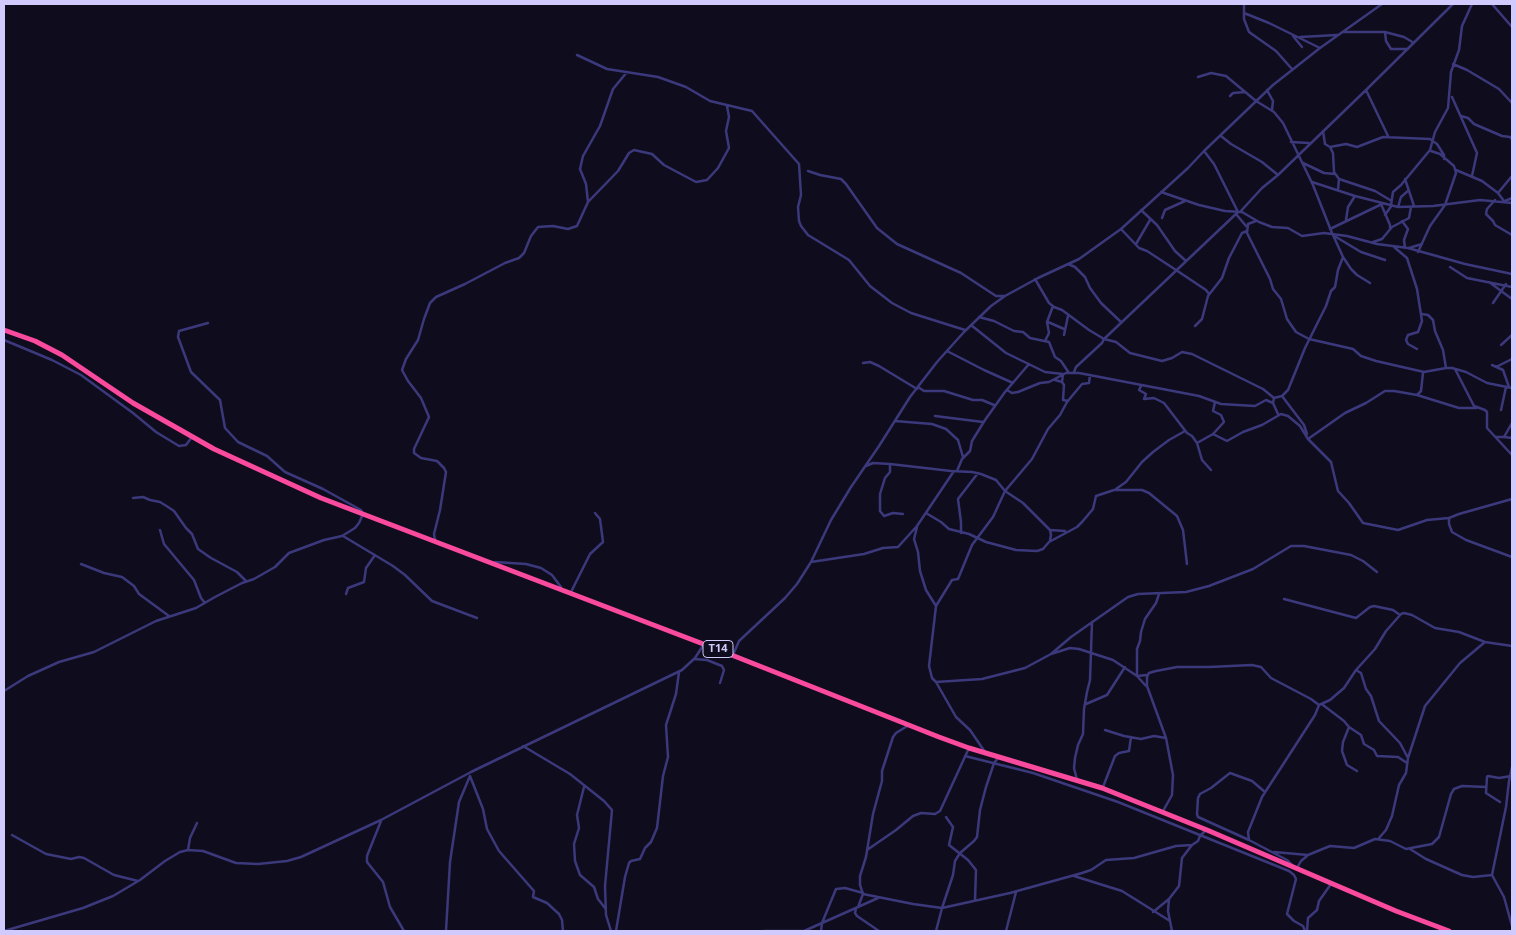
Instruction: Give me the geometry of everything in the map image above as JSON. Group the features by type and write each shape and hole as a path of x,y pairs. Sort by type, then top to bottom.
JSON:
{"highway":[{"name":"T14","path":"4,330 35,341 62,355 133,403 192,437 266,474 363,515 704,644 969,748 1102,788 1295,867 1396,912 1449,931"}],"street":[{"path":"1244,4 1243,12 1246,26 1252,35 1276,51 1292,69"},
{"path":"732,655 739,641 785,598 811,562 838,506 894,421 917,388 965,330 1005,296 1035,279 1086,255 1121,229 1188,168 1267,90 1292,69 1381,4"},
{"path":"1074,372 1076,367 1121,322 1278,175 1453,4"},
{"path":"1390,200 1393,192 1430,150 1434,142 1435,132 1449,105 1450,76 1459,50 1462,26 1472,4"},
{"path":"1494,4 1512,27"},
{"path":"1243,12 1320,48"},
{"path":"1343,32 1386,32 1404,37 1414,43"},
{"path":"1386,32 1386,41 1391,49 1409,48"},
{"path":"1292,34 1302,47"},
{"path":"1298,37 1339,35"},
{"path":"577,55 608,69 658,77 686,87 710,101 752,111 799,164 801,195 798,208 799,221 808,235 849,260 870,286 892,303 911,313 965,330"},
{"path":"1453,64 1468,70 1499,89 1512,103"},
{"path":"588,202 586,184 580,169 583,156 600,126 613,89 627,72"},
{"path":"1198,77 1211,73 1222,74 1235,82 1256,101 1272,110 1283,123 1343,257 1356,274 1370,283"},
{"path":"1267,90 1273,101 1272,110"},
{"path":"1366,90 1388,137"},
{"path":"1230,96 1233,93 1246,92"},
{"path":"1452,97 1477,153 1472,176"},
{"path":"1251,106 1262,104"},
{"path":"436,543 434,534 442,501 446,472 437,461 421,458 414,453 414,449 429,416 421,398 402,370 406,358 418,340 427,310 436,297 519,258 524,253 533,233 538,227 575,228 588,202 618,171 629,154 634,150 652,154 664,165 696,182 707,180 718,168 729,148 726,131 729,117 727,106"},
{"path":"1461,116 1468,118 1474,124 1512,139"},
{"path":"1323,130 1325,144 1330,147 1333,154 1335,174 1339,179 1375,190 1390,200 1392,205"},
{"path":"1221,136 1230,144 1262,162 1278,175"},
{"path":"1330,147 1346,144 1357,147 1378,138 1388,137 1421,138 1430,139 1434,142 1444,155 1444,158"},
{"path":"1291,142 1311,142"},
{"path":"1430,150 1440,154 1456,170 1482,180 1498,193 1504,201"},
{"path":"1204,151 1214,164 1270,278 1273,289 1281,299 1287,319 1296,332 1309,339 1353,349 1361,356 1374,360 1424,372 1446,368 1456,369 1487,383 1509,387"},
{"path":"1301,162 1324,173 1335,174"},
{"path":"1418,252 1430,226 1445,205 1456,170"},
{"path":"808,171 841,179 878,228 897,244 961,272 996,296 1005,296"},
{"path":"1498,193 1512,176"},
{"path":"1338,190 1339,179"},
{"path":"1373,242 1382,239 1390,230 1409,218 1413,207 1410,190 1405,179"},
{"path":"1311,182 1382,204 1398,207 1445,205 1473,200 1494,200 1512,203"},
{"path":"1398,207 1401,197 1410,190"},
{"path":"1161,192 1216,209 1238,213 1272,227 1292,229 1302,236 1324,233 1348,236 1512,274"},
{"path":"1346,221 1348,207 1355,196"},
{"path":"1504,201 1512,198"},
{"path":"1162,218 1165,210 1171,205 1186,200"},
{"path":"1494,200 1487,209 1486,214 1495,224 1512,235"},
{"path":"1330,229 1382,204"},
{"path":"1382,204 1390,230"},
{"path":"1385,215 1392,205"},
{"path":"1141,210 1157,225 1175,251 1186,262"},
{"path":"1136,244 1150,220"},
{"path":"1195,326 1205,314 1209,294 1222,278 1229,258 1240,237 1249,223 1256,221"},
{"path":"1402,221 1408,229 1404,240 1406,248"},
{"path":"1121,229 1139,248 1147,251 1176,270 1209,294"},
{"path":"1334,235 1361,252 1385,260"},
{"path":"1406,248 1422,244"},
{"path":"1394,247 1407,258 1422,314 1422,321 1418,332 1408,335 1406,338 1408,344 1417,349"},
{"path":"1274,398 1282,396 1288,390 1309,339 1326,306 1330,291 1335,287 1343,257"},
{"path":"1068,264 1075,267 1085,278 1101,303 1121,322"},
{"path":"1450,267 1467,278 1512,286"},
{"path":"1035,279 1053,306 1104,339 1116,342 1130,353 1159,360 1172,358 1182,352 1194,355 1263,389 1274,398"},
{"path":"1489,281 1512,299"},
{"path":"1493,303 1506,284"},
{"path":"1045,340 1049,333 1047,322 1053,306"},
{"path":"1422,314 1428,315 1433,320 1434,328 1444,350 1446,368"},
{"path":"1064,335 1068,316"},
{"path":"979,317 994,321 1014,331 1023,332 1030,338 1045,340 1050,343 1055,357 1061,360 1069,373"},
{"path":"1047,322 1064,329"},
{"path":"4,691 28,676 59,662 94,652 145,626 196,608 275,567 292,551 342,536 355,528 363,515 363,511 358,508 282,470 267,456 245,446 229,433 224,422 220,400 191,372 178,337 179,330 208,323"},
{"path":"971,325 985,334 1001,351 1049,373 1063,374 1074,372 1199,396 1215,402 1243,406 1257,406 1264,400 1273,403"},
{"path":"1501,345 1512,337"},
{"path":"4,340 52,360 80,375 156,432 179,446 186,445 192,437"},
{"path":"947,351 1014,383"},
{"path":"1496,367 1512,359"},
{"path":"863,363 870,362 879,366 924,391 944,391 973,400 982,400 995,406"},
{"path":"811,562 864,554 883,548 897,548 926,514 970,451 972,441 983,422 1029,364"},
{"path":"1492,365 1503,370 1509,387 1501,410"},
{"path":"1456,369 1476,408"},
{"path":"1417,395 1421,389 1424,372"},
{"path":"1007,390 1012,393 1018,392 1037,384 1048,383 1063,374"},
{"path":"1063,374 1063,400 1068,402"},
{"path":"986,753 970,730 956,717 932,678 929,666 936,606 952,580 958,579 976,538 992,516 1005,492 1032,459 1048,429 1068,402 1082,384 1089,383 1090,375"},
{"path":"1054,379 1062,382"},
{"path":"1142,386 1139,390 1146,393 1144,399 1154,398 1164,404 1197,442 1200,458 1211,470"},
{"path":"1308,439 1345,413 1385,391 1394,391 1417,395 1459,408 1476,408 1487,411 1486,427 1512,455"},
{"path":"1282,396 1306,428 1308,439"},
{"path":"1274,398 1273,403 1278,414"},
{"path":"1197,442 1213,434 1224,422 1221,415 1213,411 1215,402"},
{"path":"1213,434 1227,441 1242,432 1262,425 1278,414 1285,414 1303,429 1308,439 1331,462 1338,491 1363,523 1398,530 1427,520 1449,518 1512,499"},
{"path":"935,416 983,422"},
{"path":"894,421 932,424 946,429 958,440 964,457"},
{"path":"1504,437 1512,423"},
{"path":"1049,542 1077,527 1092,511 1096,496 1114,490 1126,482 1153,452 1169,440 1186,431"},
{"path":"1496,437 1512,438"},
{"path":"865,466 873,463 890,464 978,473 996,480 1005,492 1023,503 1050,530 1052,535 1043,549 1035,551 1008,548 949,529 926,514"},
{"path":"890,464 890,472 884,478 880,494 880,511 884,516 893,513 904,514"},
{"path":"961,532 962,522 958,499 978,473"},
{"path":"1114,490 1137,489 1147,491 1175,513 1183,530 1187,564"},
{"path":"133,498 143,497 168,506 192,534 198,549 210,558 237,572 246,582"},
{"path":"571,594 590,554 602,542 600,520 595,513"},
{"path":"1449,518 1452,532 1471,542 1512,557"},
{"path":"917,526 914,539 918,552 920,571 928,596 936,606"},
{"path":"160,530 164,544 194,580 205,603"},
{"path":"1050,530 1069,530"},
{"path":"342,536 375,554 405,575 429,599 477,618"},
{"path":"936,682 994,677 1025,668 1050,654 1128,597 1138,594 1196,590 1226,581 1253,569 1278,555 1284,549 1296,546 1351,555 1363,561 1377,572"},
{"path":"346,594 348,588 364,582 366,568 375,554"},
{"path":"490,563 507,562 541,568 552,575 563,590"},
{"path":"81,564 104,573 122,577 134,586 138,594 169,616"},
{"path":"1137,676 1136,653 1141,632 1147,614 1156,603 1159,594"},
{"path":"1284,599 1356,618 1372,606 1391,609 1400,615"},
{"path":"1319,705 1330,700 1344,688 1356,670 1372,653 1386,630 1403,613 1409,614 1435,628 1459,632 1485,642 1512,646"},
{"path":"1077,780 1074,761 1083,734 1086,692 1090,680 1092,622"},
{"path":"1378,839 1384,833 1391,819 1399,785 1405,777 1408,758 1425,706 1460,663 1485,642"},
{"path":"4,931 83,908 113,896 138,881 165,861 180,852 188,850 202,851 236,862 258,864 274,864 301,857 381,820 523,746 679,672 694,659 704,644"},
{"path":"1050,654 1070,648 1107,658 1125,667 1147,686"},
{"path":"694,659 707,660 722,666 724,670 720,683"},
{"path":"1137,676 1177,667 1252,665 1263,669 1269,677 1319,705"},
{"path":"1085,704 1107,695 1125,667"},
{"path":"1356,670 1371,696 1379,721 1400,742 1408,758"},
{"path":"616,931 629,863 640,859 645,848 651,842 658,824 663,776 668,754 666,725 676,694 679,672"},
{"path":"1147,675 1147,686 1166,738 1173,775 1172,793 1162,813"},
{"path":"1323,704 1361,735 1364,744 1374,750 1377,756 1400,757 1408,764"},
{"path":"1243,836 1248,832 1265,792 1315,715 1319,705"},
{"path":"880,931 855,913 863,894 860,882 873,814 882,781 882,771 892,737 910,725"},
{"path":"1349,727 1342,745 1342,753 1347,765 1358,771"},
{"path":"1105,730 1143,739 1154,736 1166,738"},
{"path":"1102,788 1115,756 1129,751 1131,737"},
{"path":"523,746 570,774 604,801 612,810 605,882 606,910 610,931"},
{"path":"867,850 913,816 921,813 935,814 940,811 969,748"},
{"path":"965,756 1038,774 1118,802 1200,836 1255,856 1294,875 1296,880 1287,914 1303,926 1306,931"},
{"path":"937,931 942,908 953,875 955,861 960,853 977,837 982,805 994,763 999,757"},
{"path":"1512,768 1492,875 1504,898 1512,926"},
{"path":"1265,792 1252,781 1230,773 1223,780 1199,795 1198,817 1243,836 1287,860 1295,867 1308,855 1330,846 1354,848 1370,840 1378,839 1394,843 1404,849 1432,844 1437,840 1443,827 1454,789 1462,786 1486,787"},
{"path":"446,931 450,862 459,802 471,774"},
{"path":"471,774 485,814 487,829 499,851 534,891 533,897 547,903 559,914 562,920 563,931"},
{"path":"1500,802 1487,794 1488,776 1498,778 1511,777"},
{"path":"584,786 577,815 579,828 574,844 575,861 579,873 594,886 598,898 606,910"},
{"path":"946,817 953,827 949,845 968,860 976,870 975,900"},
{"path":"381,820 367,856 367,862 383,882 390,907 404,931"},
{"path":"188,850 190,838 197,823"},
{"path":"1153,912 1169,899 1180,886 1182,858 1207,830"},
{"path":"1248,832 1249,840"},
{"path":"12,835 46,854 71,859 84,858 114,875 138,881"},
{"path":"821,931 822,923 836,889 845,888 863,894 942,908 1016,891 1091,870 1106,860 1134,858 1176,846 1192,845"},
{"path":"1409,848 1462,875 1473,877 1492,875"},
{"path":"1272,852 1308,855"},
{"path":"1072,875 1122,891 1170,921"},
{"path":"1306,931 1309,915 1317,910 1319,901 1331,883"},
{"path":"1006,931 1016,891"},
{"path":"764,931 804,931 880,897"},
{"path":"1169,899 1172,931"}]}
